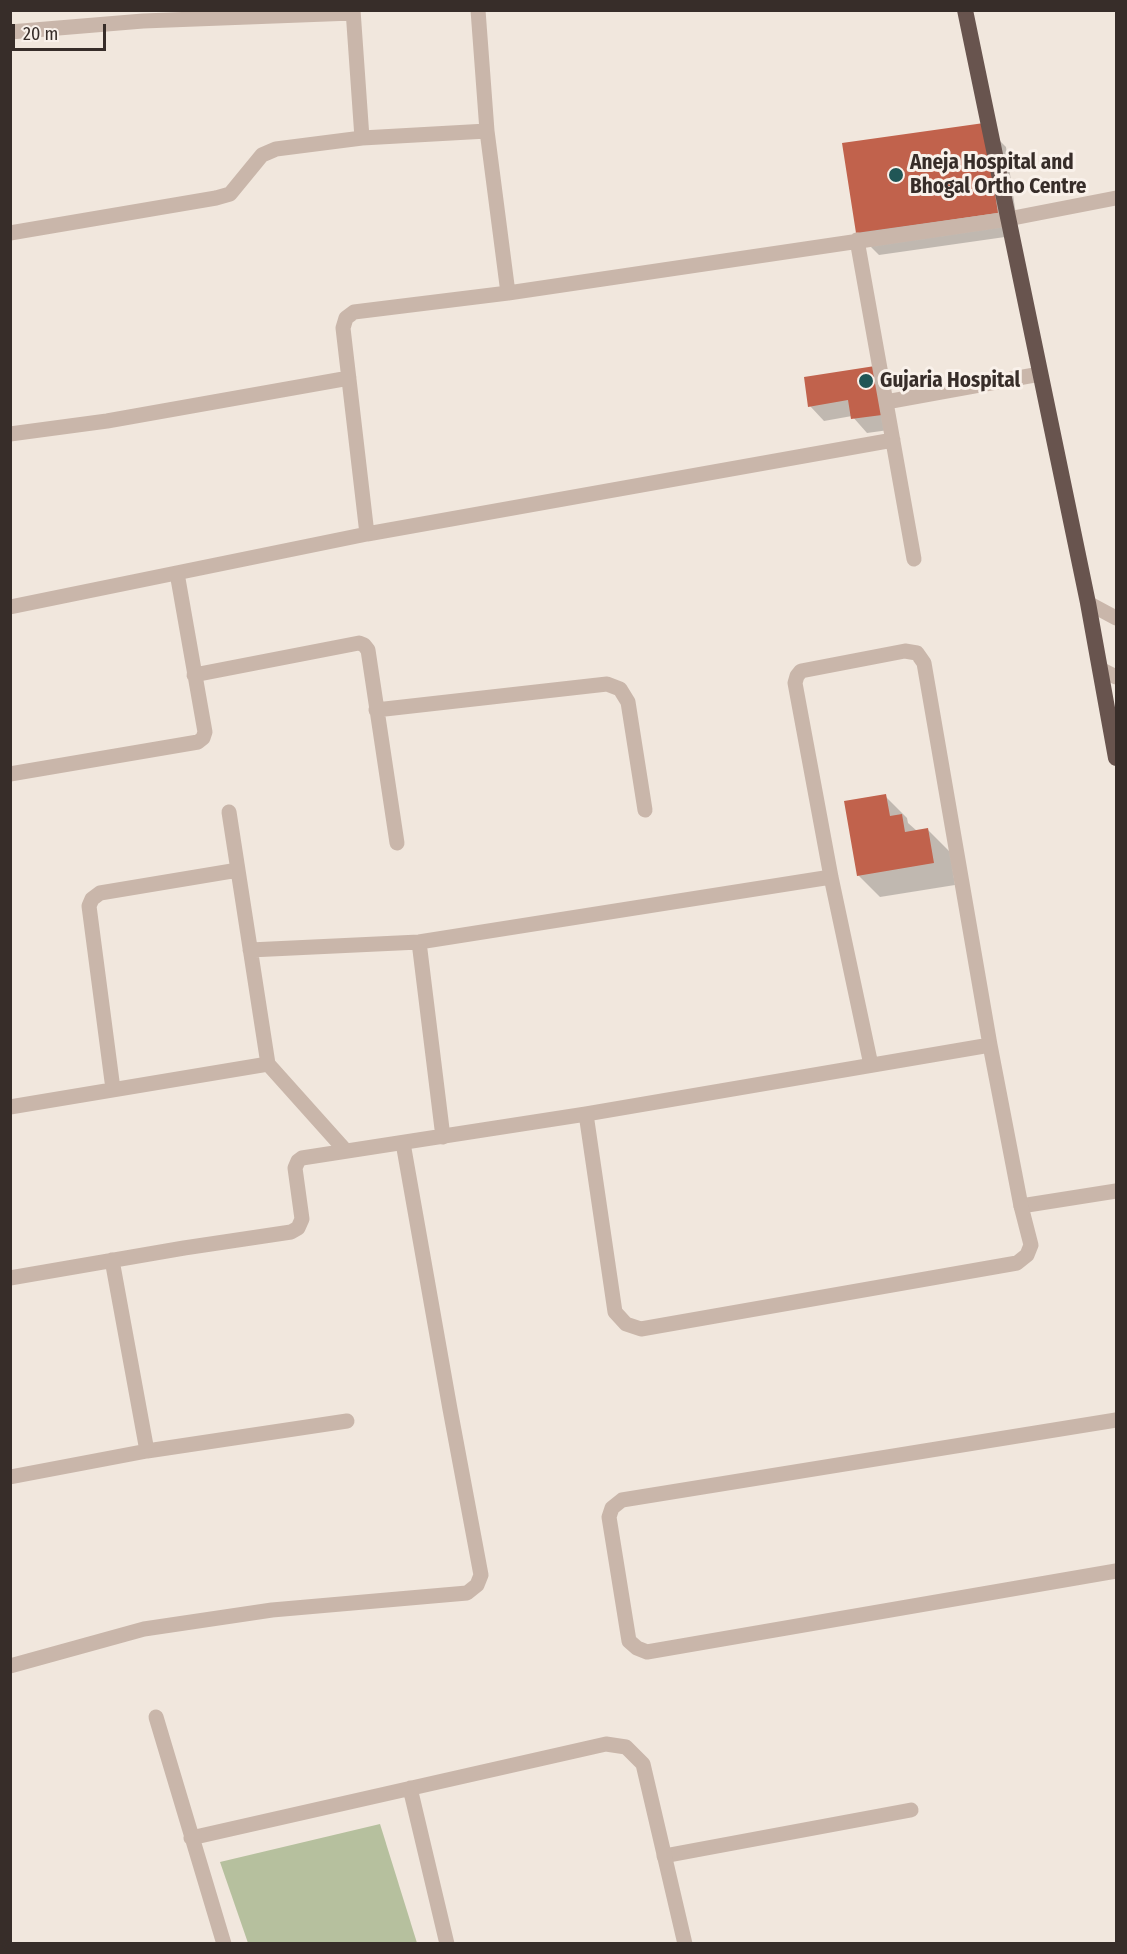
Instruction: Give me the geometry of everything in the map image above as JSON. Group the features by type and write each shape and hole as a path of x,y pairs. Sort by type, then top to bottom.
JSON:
{"highway":[{"path":"965,10 1088,603 1116,758"}],"street":[{"path":"478,10 487,131 508,293"},
{"path":"10,32 142,16 353,12 362,138"},
{"path":"10,233 230,194 262,155 276,149 362,138 487,131"},
{"path":"367,534 343,328 346,318 354,312 508,293 1008,219 1116,198"},
{"path":"857,240 914,558"},
{"path":"886,402 1040,374"},
{"path":"10,434 107,421 349,378"},
{"path":"10,607 367,534 892,440"},
{"path":"10,774 198,742 203,738 205,732 177,573"},
{"path":"1088,603 1116,618"},
{"path":"194,675 359,643 364,645 368,650 397,843"},
{"path":"586,1114 615,1312 626,1324 641,1329 1017,1263 1027,1255 1031,1245 1021,1206 990,1045 924,663 916,653 905,651 801,671 795,683 831,877 871,1065"},
{"path":"1100,669 1116,677"},
{"path":"376,710 607,684 620,689 628,702 645,810"},
{"path":"229,812 268,1064 345,1150"},
{"path":"113,1089 89,906 92,898 100,893 238,870"},
{"path":"250,950 419,942 831,877"},
{"path":"419,942 443,1137"},
{"path":"10,1278 291,1232 298,1228 302,1220 295,1168 302,1158 586,1114 990,1045"},
{"path":"10,1107 268,1064"},
{"path":"10,1666 144,1629 272,1610 466,1593 477,1585 481,1575 404,1143"},
{"path":"1021,1206 1116,1191"},
{"path":"112,1260 147,1451"},
{"path":"1116,1420 622,1500 612,1508 609,1517 629,1641 647,1653 1116,1571"},
{"path":"10,1477 147,1451 346,1421"},
{"path":"156,1717 224,1944"},
{"path":"191,1838 606,1744 626,1747 643,1764 685,1944"},
{"path":"410,1788 447,1944"},
{"path":"664,1856 911,1810"}],"green space":[{"path":"380,1824 417,1943 248,1943 220,1862"}],"building":[{"path":"984,123 998,213 856,233 842,143"},
{"path":"875,366 882,415 851,419 848,400 808,407 804,377"},
{"path":"886,794 890,816 902,814 905,832 928,828 934,863 857,876 844,801"}],"place":[{"name":"Aneja Hospital and Bhogal Ortho Centre","path":"896,175"},
{"name":"Gujaria Hospital","path":"866,381"}]}
